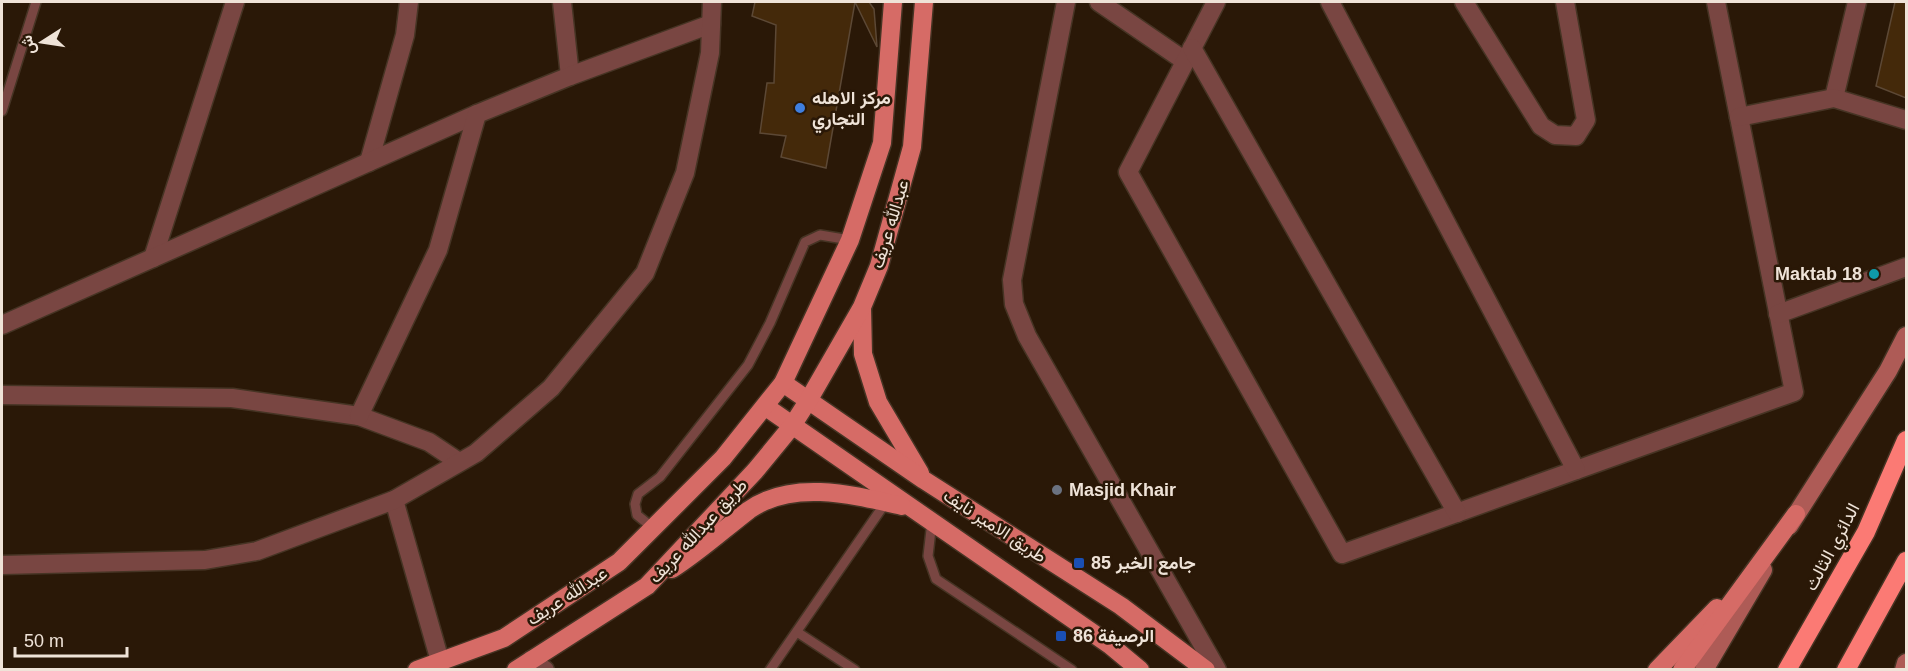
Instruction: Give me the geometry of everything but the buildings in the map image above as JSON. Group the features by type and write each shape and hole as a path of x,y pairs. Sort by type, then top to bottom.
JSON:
{"highway":[{"name":"الدائري الثالث","path":"1787,669 1866,532 1906,440"},
{"path":"1846,669 1906,561"}],"main road":[{"name":"عبدالله عريف","path":"783,383 850,240 882,143 893,2"},
{"name":"عبدالله عريف","path":"792,426 862,307 879,266 912,147 924,2"},
{"path":"862,307 863,354 878,402 924,480"},
{"path":"1704,669 1796,514 1888,371 1906,336"},
{"path":"766,407 783,383"},
{"name":"طريق الامير نايف","path":"783,383 924,480 1121,606 1206,669"},
{"name":"عبدالله عريف","path":"417,669 504,638 619,562 723,458 766,407"},
{"name":"طريق الامير نايف","path":"766,407 1110,645 1140,669"},
{"name":"طريق عبدالله عريف","path":"530,666 647,586 755,471 792,426"},
{"path":"647,586 706,547 751,509 775,497 819,491 912,508"},
{"path":"1682,669 1796,514"},
{"path":"1657,669 1693,630 1755,571"},
{"path":"1904,669 1906,663"}],"street":[{"path":"153,258 235,2"},
{"path":"369,162 405,35 409,2"},
{"path":"562,2 570,76"},
{"path":"2,565 206,560 257,551 394,500 476,453 551,388 645,273 685,172 710,53 712,2"},
{"path":"1066,2 1012,280 1014,304 1027,336 1217,669"},
{"path":"1099,2 1189,55 1456,513"},
{"path":"1216,2 1128,172 1342,554 1794,392 1716,2"},
{"path":"1330,2 1576,470"},
{"path":"1464,2 1541,126 1555,135 1576,136 1586,120 1565,2"},
{"path":"1834,98 1854,6"},
{"path":"2,325 477,114 570,76 711,24"},
{"path":"1739,117 1834,98 1906,120"},
{"path":"359,417 438,250 477,114"},
{"path":"1779,314 1906,267"},
{"path":"2,395 232,398 359,417 429,442 459,462"},
{"path":"394,500 440,661"}],"lane":[{"path":"2,111 36,2"},
{"path":"653,528 637,515 635,504 638,494 660,477 748,364 770,323 805,242 820,235 850,240"},
{"path":"770,669 886,502"},
{"path":"932,521 928,556 936,579 1072,669"},
{"path":"797,632 855,669"}],"place":[{"name":"مركز الاهله التجاري","path":"800,108"},
{"name":"Maktab 18","path":"1874,274"},
{"name":"Masjid Khair","path":"1057,490"},
{"name":"جامع الخير 85","path":"1079,563"},
{"name":"الرصيفة 86","path":"1061,636"}]}
